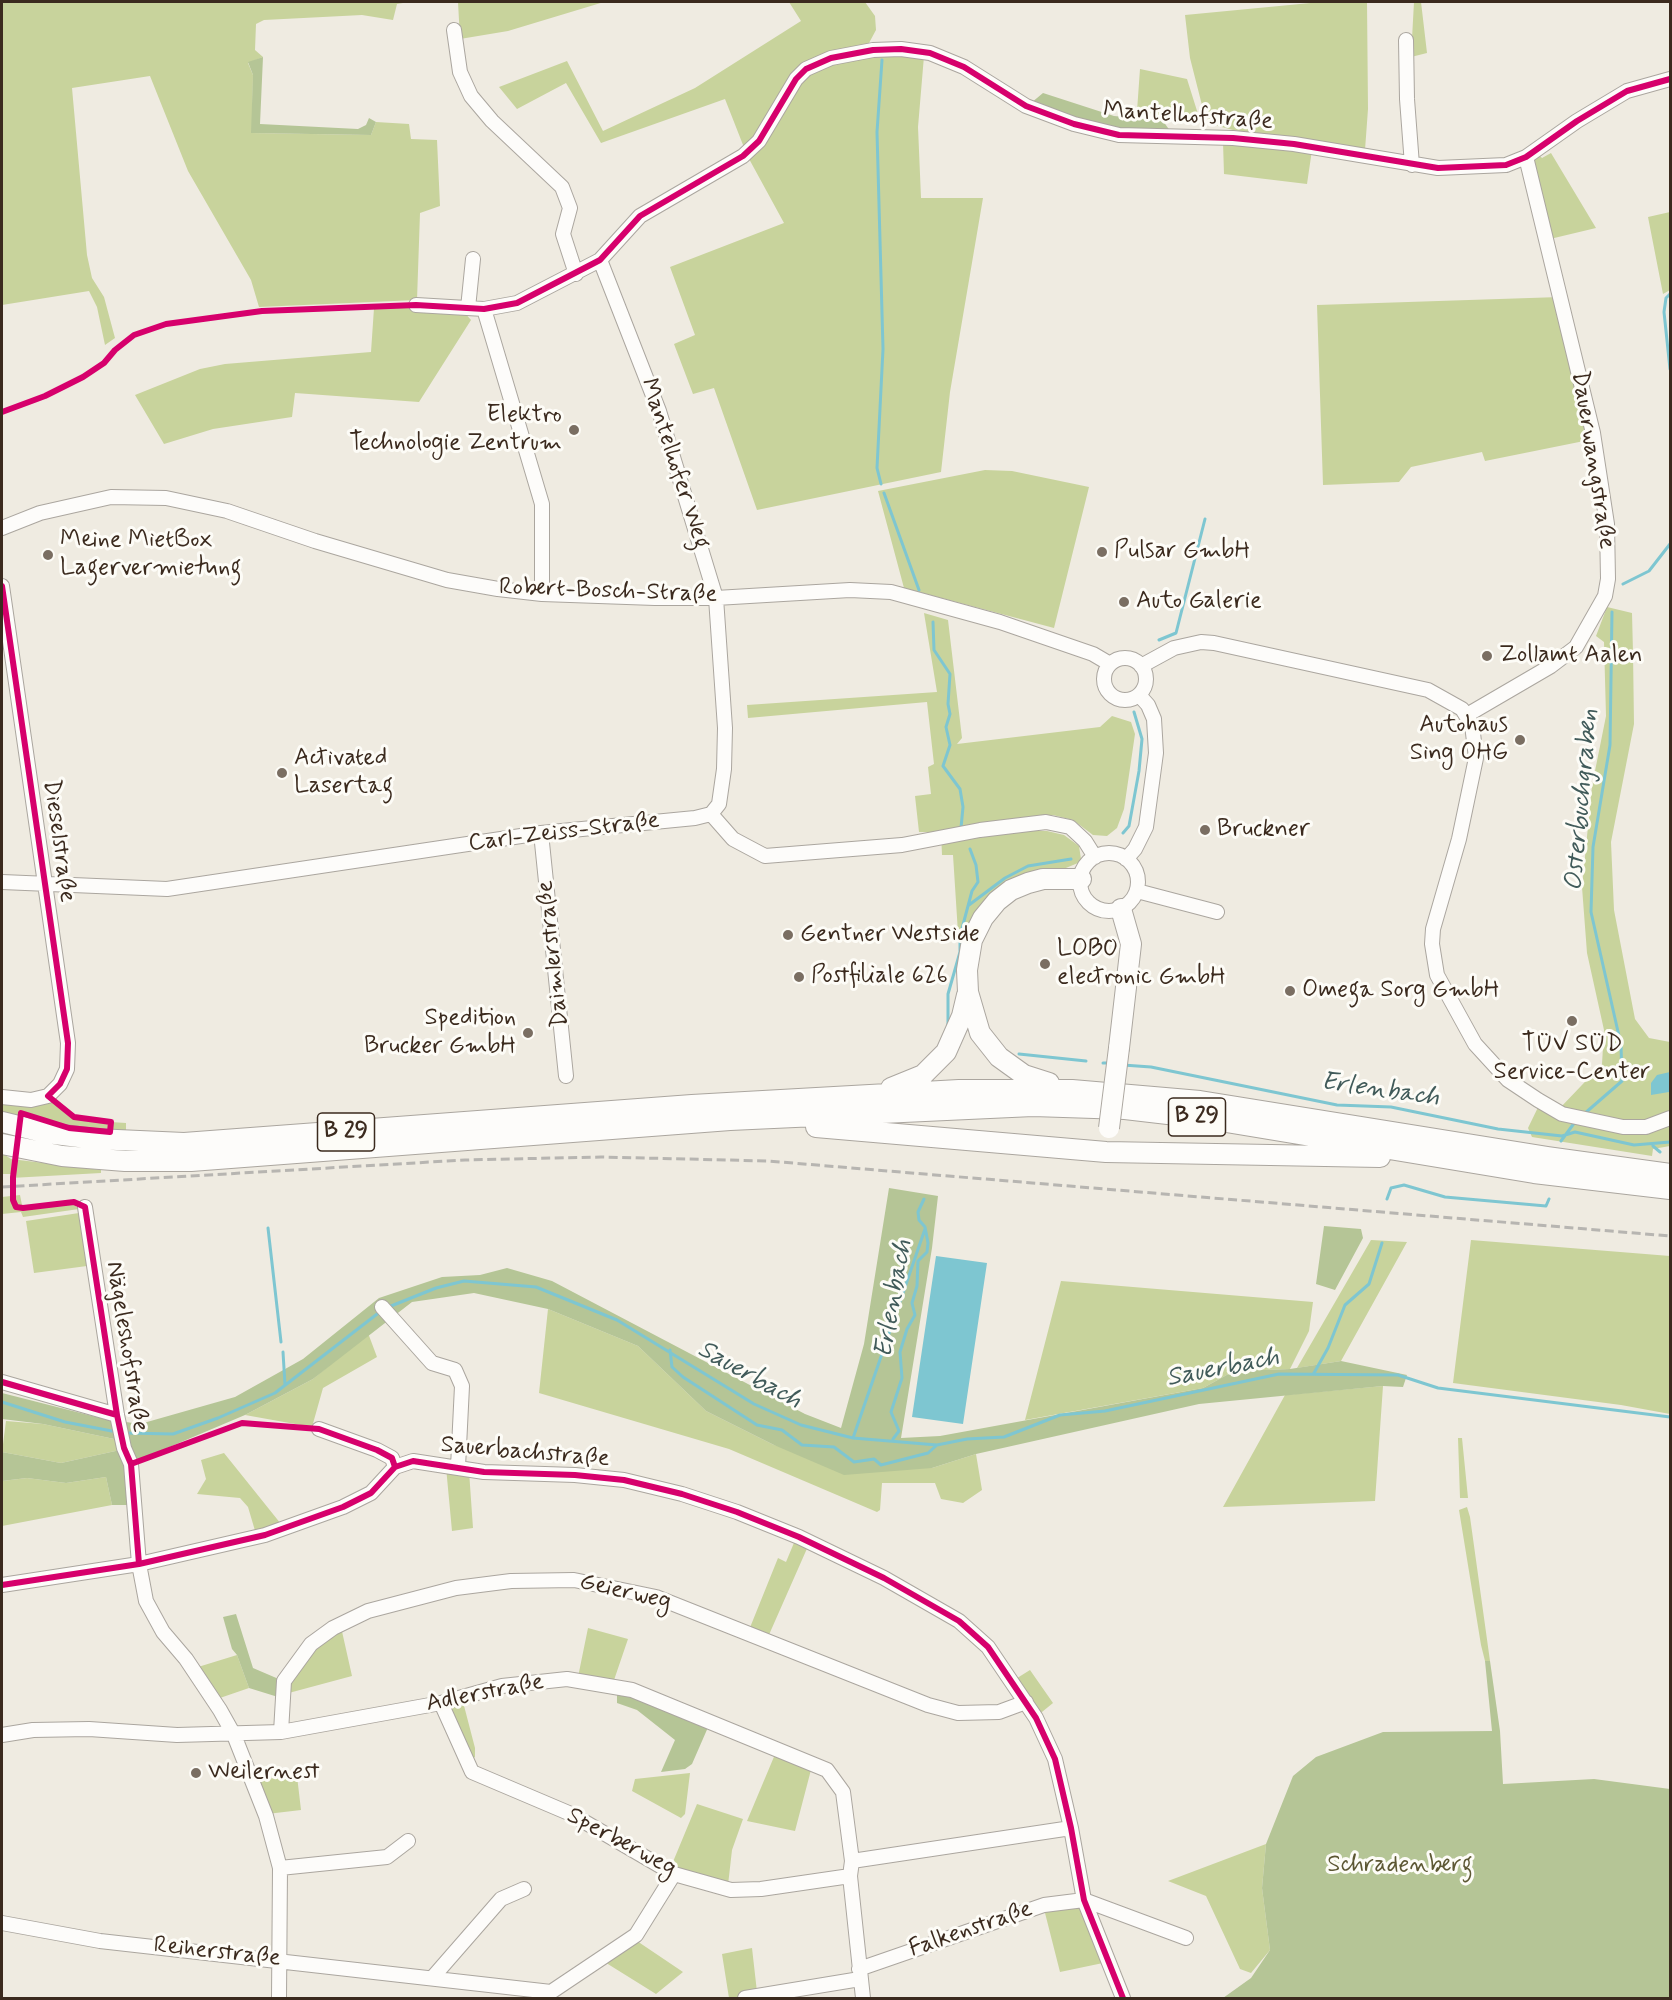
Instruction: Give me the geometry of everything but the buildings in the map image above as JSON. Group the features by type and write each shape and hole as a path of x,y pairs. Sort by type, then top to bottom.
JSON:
{"highway":[{"path":"1072,1090 1024,1075 999,1057 980,1033 968,992 967,970 972,940 983,918 997,901 1011,890 1028,883 1052,879 1081,879"},
{"path":"1106,1152 1131,944 1121,909"},
{"path":"850,1097 898,1087 923,1075 938,1062 954,1038 968,992"},
{"name":"B 29","path":"2,1122 47,1133 95,1139 184,1143 476,1123 692,1105 959,1090 1072,1090 1200,1101 1548,1157 1671,1174"},
{"name":"B 29","path":"2,1144 62,1156 125,1161 191,1161 730,1120 1033,1106 1125,1109 1307,1134 1434,1158 1671,1189"},
{"path":"730,1120 1106,1152 1434,1158"}],"street":[{"path":"454,30 460,72 471,96 492,122 562,187 570,208 563,234 576,274"},
{"path":"1407,40 1407,99 1412,165"},
{"name":"Mantelhofstraße","path":"416,305 484,309 517,303 576,274 600,260 640,216 743,156 759,141 796,79 806,69 831,58 873,50 901,49 930,53 964,67 1026,106 1074,124 1119,135 1233,138 1294,144 1438,168 1506,165 1526,157 1577,120 1627,91 1671,79"},
{"name":"Dauerwangstraße","path":"1467,715 1551,666 1576,647 1605,596 1608,579 1607,524 1593,434 1526,157"},
{"path":"468,308 472,259"},
{"name":"Mantelhofer Weg","path":"600,260 659,411 716,598 725,728 724,769 719,804 711,814"},
{"path":"484,309 542,504 542,594"},
{"name":"Robert-Bosch-Straße","path":"2,528 40,513 111,497 166,498 227,511 315,541 447,580 542,594 716,598 850,590 891,592 1000,622 1093,654 1110,664 1126,658 1141,666"},
{"name":"Dieselstraße","path":"2,586 68,1044 68,1069 60,1084 48,1096 31,1100 2,1097"},
{"path":"1110,664 1104,676 1104,684 1112,696 1125,700 1139,695 1146,678 1141,666 1174,648 1201,642 1428,690 1452,701 1467,715 1475,735 1476,758 1459,839 1433,929 1432,944 1437,975 1474,1044 1508,1080 1562,1114 1623,1127 1646,1127 1671,1118"},
{"path":"1126,859 1135,849 1146,827 1156,753 1154,719 1148,705 1139,695"},
{"path":"711,814 733,839 765,856 902,844 980,830 1046,822 1070,827 1085,841 1095,857"},
{"name":"Carl-Zeiss-Straße","path":"2,882 46,886 167,889 541,833 695,818 711,814"},
{"name":"Daimlerstraße","path":"541,833 566,1076"},
{"path":"1111,854 1126,859 1137,873 1137,891 1128,904 1121,909 1112,911 1094,907 1083,894 1081,879 1083,870 1095,857 1111,854"},
{"path":"1137,891 1217,912"},
{"name":"Nägeleshofstraße","path":"85,1207 123,1446 131,1464 139,1564 146,1601 163,1632 186,1659 234,1735 266,1816 280,1868 279,1998"},
{"path":"385,1310 432,1363 455,1370 462,1386 458,1467"},
{"path":"2,1382 118,1418"},
{"path":"2,1586 139,1564 265,1535 343,1507 371,1493 395,1467 392,1458 377,1450 319,1430"},
{"name":"Sauerbachstraße","path":"395,1467 413,1461 484,1472 575,1475 624,1480 682,1494 799,1537 884,1578 959,1621 988,1647 1026,1702 1055,1760 1071,1828 1084,1900 1123,1998"},
{"name":"Geierweg","path":"281,1732 284,1681 310,1644 333,1628 368,1611 456,1588 511,1581 574,1580 656,1596 928,1705 957,1713 999,1712 1026,1702"},
{"name":"Adlerstraße","path":"2,1735 33,1730 89,1729 177,1735 281,1732 441,1703 502,1686 567,1679 632,1690 827,1770 843,1792 852,1861 850,1876 863,1998"},
{"name":"Sperberweg","path":"441,1703 472,1772 571,1814 674,1874 731,1890 760,1889 850,1876"},
{"path":"852,1861 1071,1828"},
{"path":"280,1868 387,1857 408,1841"},
{"name":"Reiherstraße","path":"2,1923 100,1941 551,1992 636,1935 674,1874"},
{"path":"433,1977 501,1899 524,1889"},
{"path":"1084,1900 1186,1938"},
{"name":"Falkenstraße","path":"745,1998 860,1973 1044,1905 1084,1900"}],"green space":[{"path":"2,2 409,2 397,4 393,20 362,15 264,20 256,24 255,50 263,57 248,63 253,75 252,133 371,135 376,122 409,124 411,139 437,140 440,206 420,213 417,300 259,307 251,280 188,171 150,76 72,88 87,255 92,278 104,297 115,338 105,345 97,307 89,291 2,305"},
{"path":"458,2 604,2 508,31 460,39"},
{"path":"789,2 865,2 875,16 876,30 869,43 861,49 803,68 745,150 725,99 601,143 566,83 517,109 499,87 567,61 603,131 695,88 801,21"},
{"path":"1321,2 1367,2 1368,109 1365,150 1233,130 1218,126 1205,117 1190,58 1185,15"},
{"path":"1414,2 1421,2 1427,53 1411,57"},
{"path":"882,54 924,56 918,127 921,198 983,198 950,392 941,472 757,510 714,388 693,394 674,344 695,335 670,267 784,223 748,157 795,86 811,69"},
{"path":"263,57 260,124 358,129 366,125 369,118 376,122 371,135 251,133 253,75 248,62"},
{"path":"1140,69 1187,79 1198,114 1170,117 1137,111"},
{"path":"1043,93 1114,116 1163,121 1173,135 1123,133 1031,103"},
{"path":"1223,142 1312,150 1307,184 1224,174"},
{"path":"1551,153 1596,228 1550,239 1532,160 1538,154 1542,158"},
{"path":"1670,212 1670,290 1663,294 1648,217"},
{"path":"1560,297 1594,439 1485,461 1482,452 1411,467 1399,482 1323,485 1317,305"},
{"path":"374,308 464,312 471,320 419,402 295,393 292,417 213,429 164,444 135,395 200,369 225,364 371,352"},
{"path":"985,470 1012,471 1089,487 1054,628 904,588 878,491"},
{"path":"1607,607 1632,613 1633,653 1634,724 1611,842 1614,910 1635,1019 1649,1038 1670,1042 1670,1146 1653,1149 1652,1156 1532,1137 1528,1128 1543,1097 1560,1108 1602,1064 1604,1030 1587,953 1582,887 1592,786 1606,716 1604,642 1596,636"},
{"path":"924,613 948,620 962,738 957,744 1100,727 1112,716 1131,722 1135,734 1124,809 1117,828 1107,836 1093,835 1073,820 1053,815 969,825 970,839 1028,831 1047,831 1064,835 1079,846 1081,859 1078,863 1061,870 1029,874 968,931 958,933 953,855 942,855 941,832 919,832 915,796 931,794 928,767 934,764 927,702 748,718 747,705 937,692"},
{"path":"48,1096 65,1113 80,1120 126,1123 126,1138 2,1117 2,1097"},
{"path":"2,1153 11,1159 101,1170 101,1173 11,1178 11,1174 2,1174"},
{"path":"889,1188 938,1196 932,1248 901,1438 940,1436 1203,1388 1234,1371 1290,1369 1341,1361 1407,1375 1403,1387 1383,1386 1199,1404 976,1454 932,1468 844,1475 774,1445 706,1411 638,1346 548,1309 474,1293 412,1302 313,1379 245,1415 134,1462 119,1421 140,1424 235,1397 303,1359 379,1298 442,1277 480,1275 507,1268 552,1281 805,1414 841,1428 864,1344"},
{"path":"20,1195 23,1210 74,1204 79,1209 23,1217 21,1212 2,1214 2,1197"},
{"path":"79,1213 87,1266 34,1273 26,1221"},
{"path":"1324,1226 1361,1229 1363,1238 1335,1290 1316,1284"},
{"path":"1371,1240 1407,1242 1341,1361 1297,1368"},
{"path":"1471,1240 1670,1256 1670,1414 1621,1405 1453,1383"},
{"path":"1061,1281 1313,1302 1309,1331 1290,1369 1234,1371 1203,1388 1025,1420"},
{"path":"548,1309 638,1346 706,1411 774,1445 932,1468 976,1454 982,1490 963,1503 941,1499 935,1483 882,1483 880,1510 877,1512 729,1449 539,1393"},
{"path":"368,1333 377,1357 323,1388 312,1427 245,1415 313,1379"},
{"path":"1383,1386 1375,1501 1223,1507 1285,1395"},
{"path":"2,1393 116,1422 119,1440 43,1424 2,1419"},
{"path":"6,1421 43,1424 119,1440 120,1450 61,1463 2,1452"},
{"path":"1458,1438 1462,1438 1468,1498 1460,1498"},
{"path":"120,1450 128,1465 133,1505 112,1505 106,1477 66,1483 27,1478 2,1481 2,1452 61,1463"},
{"path":"224,1453 281,1524 256,1534 248,1507 240,1498 197,1494 206,1479 201,1460"},
{"path":"446,1467 469,1471 473,1528 452,1531"},
{"path":"106,1477 112,1505 2,1526 2,1481 27,1478 66,1483"},
{"path":"1467,1507 1490,1661 1485,1661 1481,1645 1459,1510"},
{"path":"796,1538 809,1544 768,1637 749,1630 778,1558 786,1562"},
{"path":"236,1614 253,1668 281,1680 278,1697 249,1688 237,1655 232,1649 223,1617"},
{"path":"341,1627 352,1676 285,1694 295,1666"},
{"path":"588,1628 628,1639 613,1683 578,1677"},
{"path":"237,1655 249,1688 217,1699 198,1667"},
{"name":"Schradenberg","path":"1485,1661 1490,1661 1500,1731 1503,1784 1594,1779 1670,1789 1670,1998 1223,1998 1251,1978 1270,1950 1262,1888 1266,1844 1293,1776 1316,1757 1383,1732 1492,1731"},
{"path":"1030,1670 1053,1703 1037,1716 1014,1680"},
{"path":"617,1689 709,1725 692,1764 685,1769 661,1772 675,1740 637,1710 617,1703"},
{"path":"462,1698 475,1748 475,1757 469,1761 443,1704"},
{"path":"776,1752 812,1766 795,1831 747,1821"},
{"path":"690,1773 685,1814 681,1818 632,1791 635,1779"},
{"path":"297,1776 301,1810 267,1814 254,1780"},
{"path":"697,1804 743,1819 732,1850 728,1885 670,1869"},
{"path":"1266,1844 1262,1888 1270,1950 1251,1973 1240,1969 1206,1896 1168,1881"},
{"path":"1082,1904 1103,1963 1060,1972 1044,1909"},
{"path":"637,1941 683,1972 656,1994 603,1961"},
{"path":"752,1948 757,1992 738,1998 729,1998 722,1954"}],"water":[{"path":"1670,1072 1669,1092 1651,1095 1651,1083 1657,1075"},
{"path":"936,1256 987,1263 963,1424 912,1417"}],"waterway":[{"path":"881,484 877,468 883,349 877,132 882,60"},
{"name":"Osterbuchgraben","path":"1670,294 1666,298 1664,312 1670,369"},
{"path":"884,493 919,590"},
{"path":"1159,640 1176,633 1205,519"},
{"name":"Osterbuchgraben","path":"1623,584 1649,571 1670,544"},
{"name":"Osterbuchgraben","path":"1584,1114 1622,1081 1621,1045 1591,912 1593,847 1610,745 1612,612"},
{"path":"933,622 934,650 950,674 948,704 950,714 946,727 950,745 943,766 960,789 963,807 961,828"},
{"path":"1123,833 1129,826 1142,739 1134,712"},
{"path":"948,1029 948,994 960,952 960,936 972,891 978,882 976,865 970,849"},
{"path":"969,905 1005,878 1028,866 1071,859"},
{"name":"Erlenbach","path":"1019,1054 1086,1061"},
{"name":"Erlenbach","path":"1103,1063 1111,1063"},
{"name":"Erlenbach","path":"1123,1065 1151,1067 1337,1105 1391,1107 1498,1129 1562,1136 1575,1132 1634,1145 1670,1142"},
{"name":"Erlenbach","path":"1561,1141 1575,1122"},
{"name":"Erlenbach","path":"1653,1146 1660,1152"},
{"name":"Osterbuchgraben","path":"1387,1199 1391,1188 1404,1185 1445,1197 1546,1206 1549,1199"},
{"name":"Erlenbach","path":"893,1439 899,1431 891,1412 902,1378 900,1352 907,1329 915,1315 912,1303 917,1286 918,1261 927,1252 925,1227 919,1220 918,1212 924,1199"},
{"path":"268,1228 281,1342"},
{"path":"853,1438 925,1229"},
{"name":"Osterbuchgraben","path":"1314,1373 1328,1348 1345,1305 1369,1284 1382,1243"},
{"name":"Sauerbach","path":"386,1308 436,1288 464,1281 536,1287 617,1320 754,1404 801,1425 853,1438 937,1445 967,1439 1004,1437 1060,1415 1105,1411 1279,1374 1398,1375 1438,1388 1670,1417"},
{"name":"Sauerbach","path":"126,1433 173,1434 218,1418 275,1393 381,1311"},
{"path":"670,1350 672,1367 683,1377 757,1425 782,1430 802,1445 834,1447 854,1462 874,1459 881,1465 928,1453 937,1445"},
{"path":"283,1352 285,1385"},
{"name":"Sauerbach","path":"2,1402 65,1422 117,1432"}],"railway":[{"path":"2,1187 465,1160 601,1157 768,1161 1670,1236"}],"cycle path":[{"path":"2,412 45,396 83,377 104,363 115,350 134,335 166,324 262,311 416,305 484,309 517,303 600,260 640,216 743,156 759,141 796,79 806,69 831,58 873,50 901,49 930,53 964,67 1026,106 1074,124 1119,135 1233,138 1294,144 1438,168 1506,165 1526,157 1577,121 1627,91 1670,79"},
{"path":"2,586 68,1043 67,1069 60,1084 48,1096 74,1117 111,1122 110,1132 69,1128 21,1113 13,1177 13,1200 16,1207 23,1208 74,1202 85,1207 117,1415 124,1448 131,1464 139,1564"},
{"path":"2,1382 117,1415"},
{"path":"131,1464 242,1423 319,1429 377,1450 392,1458 395,1467"},
{"path":"2,1585 139,1564 265,1535 343,1507 371,1493 395,1467 413,1461 484,1472 575,1475 624,1480 682,1494 737,1512 799,1537 884,1578 959,1621 988,1647 1036,1718 1055,1759 1084,1900 1123,1998"}],"place":[{"name":"Elektro Technologie Zentrum","path":"574,430"},
{"name":"Pulsar GmbH","path":"1102,552"},
{"name":"Meine MietBox Lagervermietung","path":"48,555"},
{"name":"Auto Galerie","path":"1124,602"},
{"name":"Zollamt Aalen","path":"1487,656"},
{"name":"Autohaus Sing OHG","path":"1520,740"},
{"name":"Activated Lasertag","path":"282,773"},
{"name":"Bruckner","path":"1205,830"},
{"name":"Gentner Westside","path":"788,935"},
{"name":"LOBO electronic GmbH","path":"1045,964"},
{"name":"Postfiliale 626","path":"799,977"},
{"name":"Omega Sorg GmbH","path":"1290,991"},
{"name":"TÜV SÜD Service-Center","path":"1572,1021"},
{"name":"Spedition Brucker GmbH","path":"528,1033"},
{"name":"Weilernest","path":"196,1773"}]}
